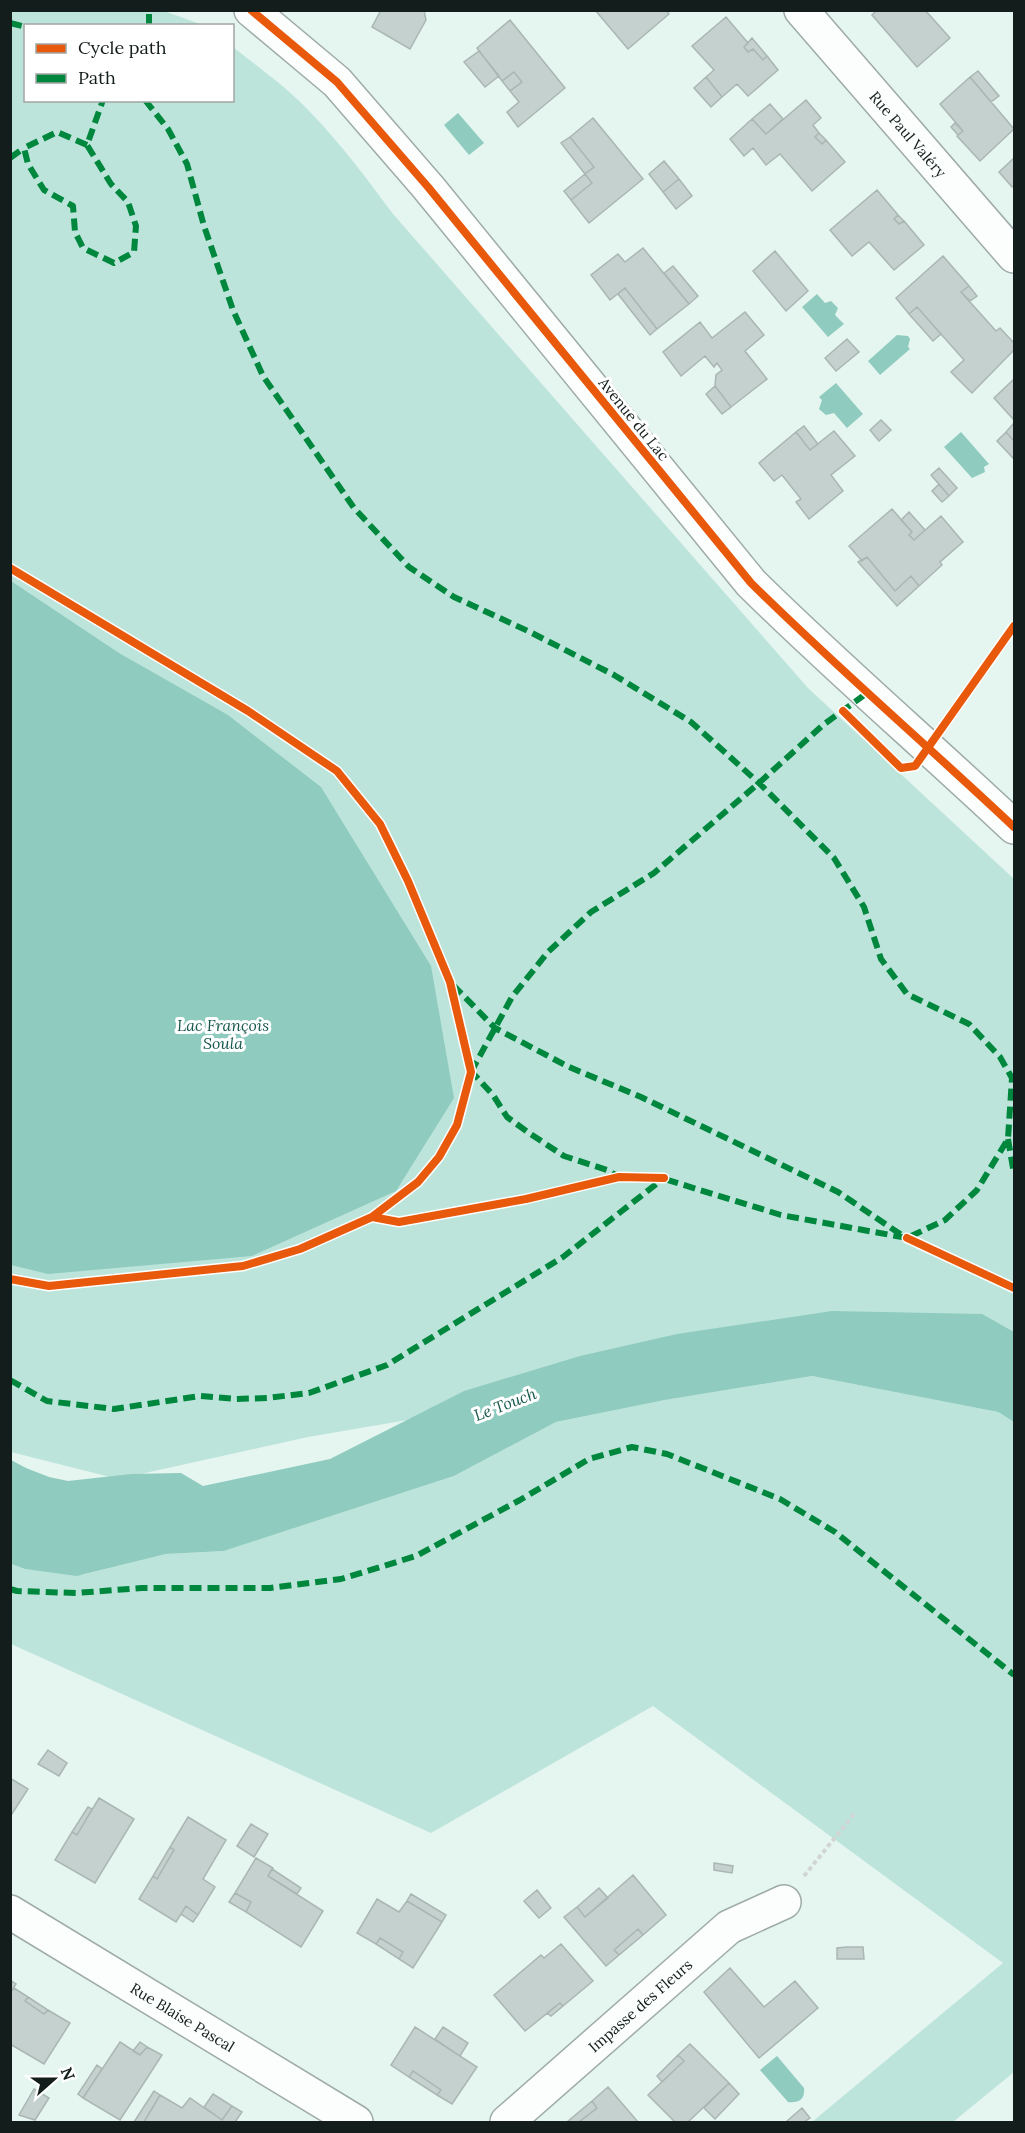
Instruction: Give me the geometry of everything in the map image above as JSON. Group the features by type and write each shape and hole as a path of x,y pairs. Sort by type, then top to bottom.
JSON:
{"street":[{"name":"Avenue du Lac","path":"251,10 345,91 428,187 751,583 811,642 930,747 1014,827"},
{"name":"Rue Paul Valéry","path":"801,10 1014,256"},
{"name":"Impasse des Fleurs","path":"507,2122 729,1927 784,1902"},
{"name":"Rue Blaise Pascal","path":"10,1912 356,2122"}],"path":[{"path":"784,1902 854,1814"}],"shaded area":[{"path":"10,11 164,11 200,24 24,24 24,102 234,102 234,48 302,104 333,137 393,214 808,688 1014,879 1014,1382 769,1358 308,1437 118,1479 11,1452"},
{"path":"812,1376 998,1412 1014,1422 1014,2072 953,2122 812,2122 1003,1963 653,1706 431,1833 11,1644 11,1564 25,1569 82,1575 166,1554 224,1551 454,1476 556,1422 665,1400"}],"water":[{"path":"458,113 484,143 469,155 444,125"},
{"path":"817,294 825,303 831,301 838,308 835,315 844,324 828,337 802,307"},
{"path":"897,335 908,336 910,349 880,375 868,361"},
{"path":"836,383 863,414 847,428 834,413 826,415 819,409 822,400 819,397"},
{"path":"961,432 989,464 984,467 985,472 972,478 944,447"},
{"name":"Lac François Soula","path":"11,581 119,653 228,715 321,787 431,966 454,1098 396,1191 252,1256 48,1274 11,1265"},
{"name":"Le Touch","path":"832,1311 982,1314 1014,1332 1014,1422 998,1412 812,1376 665,1400 556,1422 454,1476 224,1551 166,1554 77,1576 25,1569 11,1564 11,1460 49,1477 68,1481 131,1474 181,1473 203,1486 330,1459 464,1391 580,1356 677,1334"},
{"path":"777,2056 804,2088 802,2098 798,2101 788,2102 760,2070"}],"building":[{"path":"381,10 424,10 426,20 410,49 372,27"},
{"path":"595,10 666,10 669,14 628,49"},
{"path":"877,10 925,10 950,38 917,67 872,15"},
{"path":"726,17 748,43 744,47 748,52 753,49 763,60 767,56 778,70 748,96 737,84 722,97 706,77 714,70 692,46"},
{"path":"510,20 565,88 518,127 507,112 519,102 510,91 522,82 514,72 502,81 477,48"},
{"path":"752,38 767,56 763,60 753,49 748,52 744,47"},
{"path":"479,51 499,76 485,87 464,62"},
{"path":"978,71 999,96 991,102 970,77"},
{"path":"514,72 522,82 510,91 502,81"},
{"path":"706,77 722,97 711,107 694,88"},
{"path":"970,77 1014,129 980,161 957,136 963,131 940,104"},
{"path":"806,100 821,118 813,125 819,133 815,137 822,144 826,140 845,162 812,191 780,154 766,165 753,148 744,156 730,139 752,119 766,134"},
{"path":"770,104 783,119 766,134 752,119"},
{"path":"593,118 643,179 589,223 571,200 592,183 585,174 594,167 570,137"},
{"path":"955,123 963,131 958,135 951,127"},
{"path":"819,133 826,140 822,144 815,137"},
{"path":"570,137 594,167 585,174 561,143"},
{"path":"1014,158 1014,185 1012,187 999,172"},
{"path":"664,161 679,179 663,192 649,174"},
{"path":"585,174 592,183 571,200 564,191"},
{"path":"679,179 692,196 676,209 663,192"},
{"path":"877,190 898,215 894,219 899,224 904,221 924,245 894,270 869,242 852,256 830,230"},
{"path":"898,215 904,221 899,224 894,219"},
{"path":"643,248 689,304 657,329 625,288 610,300 591,275 618,254 625,262"},
{"path":"775,251 808,291 786,311 753,271"},
{"path":"943,256 969,286 961,292 996,331 1000,328 1014,343 1014,350 972,393 951,372 964,360 917,307 909,314 896,298"},
{"path":"673,266 698,296 689,304 664,273"},
{"path":"969,286 977,296 970,301 961,292"},
{"path":"625,288 657,329 650,335 618,294"},
{"path":"917,307 941,334 933,341 909,314"},
{"path":"745,312 764,335 745,351 767,379 731,407 715,386 716,375 722,370 717,363 714,367 705,356 681,376 663,352 700,322 712,338"},
{"path":"847,339 859,352 836,371 825,358"},
{"path":"1014,379 1014,420 994,398"},
{"path":"715,386 731,407 722,414 706,394"},
{"path":"881,420 891,430 879,441 870,430"},
{"path":"1014,423 1014,441 1006,432"},
{"path":"804,426 818,444 810,450 796,432"},
{"path":"834,431 855,456 831,475 843,491 809,519 796,502 801,499 782,475 774,481 759,463 796,432 810,450"},
{"path":"1006,432 1014,441 1014,459 997,441"},
{"path":"939,468 957,488 949,496 931,475"},
{"path":"939,484 949,496 942,502 932,491"},
{"path":"892,509 912,532 909,535 914,540 941,516 963,542 940,562 942,565 919,586 911,576 895,591 867,557 862,561 849,546"},
{"path":"909,512 925,530 914,540 909,535 912,532 901,520"},
{"path":"867,557 895,591 911,576 919,586 897,606 858,562"},
{"path":"48,1750 67,1763 59,1776 38,1764"},
{"path":"10,1778 28,1789 10,1817"},
{"path":"99,1798 134,1819 95,1883 55,1860 72,1832 77,1835"},
{"path":"88,1807 92,1809 77,1835 72,1832"},
{"path":"188,1817 226,1840 203,1879 215,1887 198,1915 186,1906 176,1922 139,1899 153,1876 157,1879 174,1850 170,1847"},
{"path":"251,1824 268,1834 254,1857 237,1846"},
{"path":"170,1847 174,1850 157,1879 153,1876"},
{"path":"256,1858 273,1868 268,1876 323,1911 301,1947 246,1912 251,1902 235,1893"},
{"path":"714,1863 733,1866 732,1873 714,1870"},
{"path":"272,1869 301,1888 297,1894 268,1876"},
{"path":"633,1875 666,1915 643,1935 638,1929 614,1950 619,1955 606,1966 564,1917 577,1907 585,1917"},
{"path":"599,1888 608,1898 585,1917 577,1907"},
{"path":"537,1890 551,1908 539,1918 524,1901"},
{"path":"235,1893 251,1902 246,1912 229,1902"},
{"path":"411,1894 446,1915 442,1922 407,1901"},
{"path":"377,1899 399,1912 407,1901 442,1922 413,1968 399,1959 403,1952 380,1938 376,1944 357,1933"},
{"path":"186,1906 198,1915 193,1922 181,1914"},
{"path":"638,1929 643,1935 619,1955 614,1950"},
{"path":"380,1938 403,1952 399,1959 376,1944"},
{"path":"561,1944 593,1981 563,2006 560,2003 525,2031 494,1995 541,1955 544,1958"},
{"path":"863,1947 864,1959 837,1959 837,1948"},
{"path":"730,1968 764,2007 795,1981 818,2008 759,2058 704,1992"},
{"path":"10,1980 16,1984 10,1993"},
{"path":"14,1988 28,1997 25,2001 44,2014 48,2010 70,2023 44,2064 10,2044 10,1993"},
{"path":"28,1997 48,2010 44,2014 25,2001"},
{"path":"560,2003 563,2006 551,2016 547,2013"},
{"path":"415,2027 477,2067 452,2104 437,2095 441,2090 413,2071 409,2077 391,2065"},
{"path":"443,2027 468,2043 460,2056 435,2039"},
{"path":"120,2042 140,2055 147,2047 162,2055 120,2120 83,2098"},
{"path":"140,2042 147,2047 140,2055 133,2051"},
{"path":"690,2044 729,2083 688,2122 675,2122 648,2095 684,2061 678,2055"},
{"path":"678,2055 684,2061 662,2082 657,2076"},
{"path":"97,2065 102,2069 83,2098 78,2094"},
{"path":"413,2071 441,2090 437,2095 409,2077"},
{"path":"729,2083 739,2094 715,2119 704,2108"},
{"path":"608,2087 638,2122 579,2122 597,2108 592,2101"},
{"path":"34,2089 49,2098 35,2120 19,2115"},
{"path":"154,2091 160,2095 144,2122 134,2122"},
{"path":"213,2094 232,2106 222,2120 204,2107"},
{"path":"160,2095 182,2108 190,2098 222,2120 232,2106 242,2112 235,2122 144,2122"},
{"path":"592,2101 597,2108 579,2122 567,2122"},
{"path":"802,2108 810,2118 804,2122 787,2121"}],"marked path":[{"path":"149,10 149,24"},
{"path":"10,23 24,26"},
{"path":"87,145 102,102"},
{"path":"147,102 168,129 187,164 204,226 233,310 263,376 354,508 409,567 454,597 530,632 614,675 691,722 759,783 834,858 864,907 881,959 907,994 969,1024 1000,1057 1012,1078 1008,1139 977,1190 945,1220 907,1238 781,1215 661,1178"},
{"path":"57,132 87,145 111,184 128,202 136,226 134,252 114,263 83,248 75,232 73,206 44,190 28,164 24,148 57,132"},
{"path":"10,158 24,148"},
{"path":"471,1072 512,997 548,952 591,912 654,873 823,725 867,693"},
{"path":"453,985 495,1028 569,1067 641,1097 838,1192 903,1236"},
{"path":"470,1070 493,1095 507,1117 529,1133 564,1156 607,1170 619,1177"},
{"path":"1008,1139 1014,1174"},
{"path":"10,1380 47,1401 114,1409 200,1396 236,1399 309,1393 387,1365 563,1257 664,1178"},
{"path":"10,1589 76,1593 142,1588 270,1588 341,1579 416,1556 520,1500 589,1459 632,1447 667,1454 780,1499 835,1532 1014,1675"}],"cycle path":[{"path":"251,10 337,82 428,187 751,583 1014,827"},
{"path":"10,568 248,711 337,771 380,824 408,881 450,982 471,1072 457,1125 439,1157 418,1182 372,1217 300,1249 243,1266 49,1286 10,1279"},
{"path":"843,711 901,768 915,766 1014,626"},
{"path":"372,1217 399,1222 526,1199 619,1177 664,1178"},
{"path":"907,1238 1014,1288"}]}
